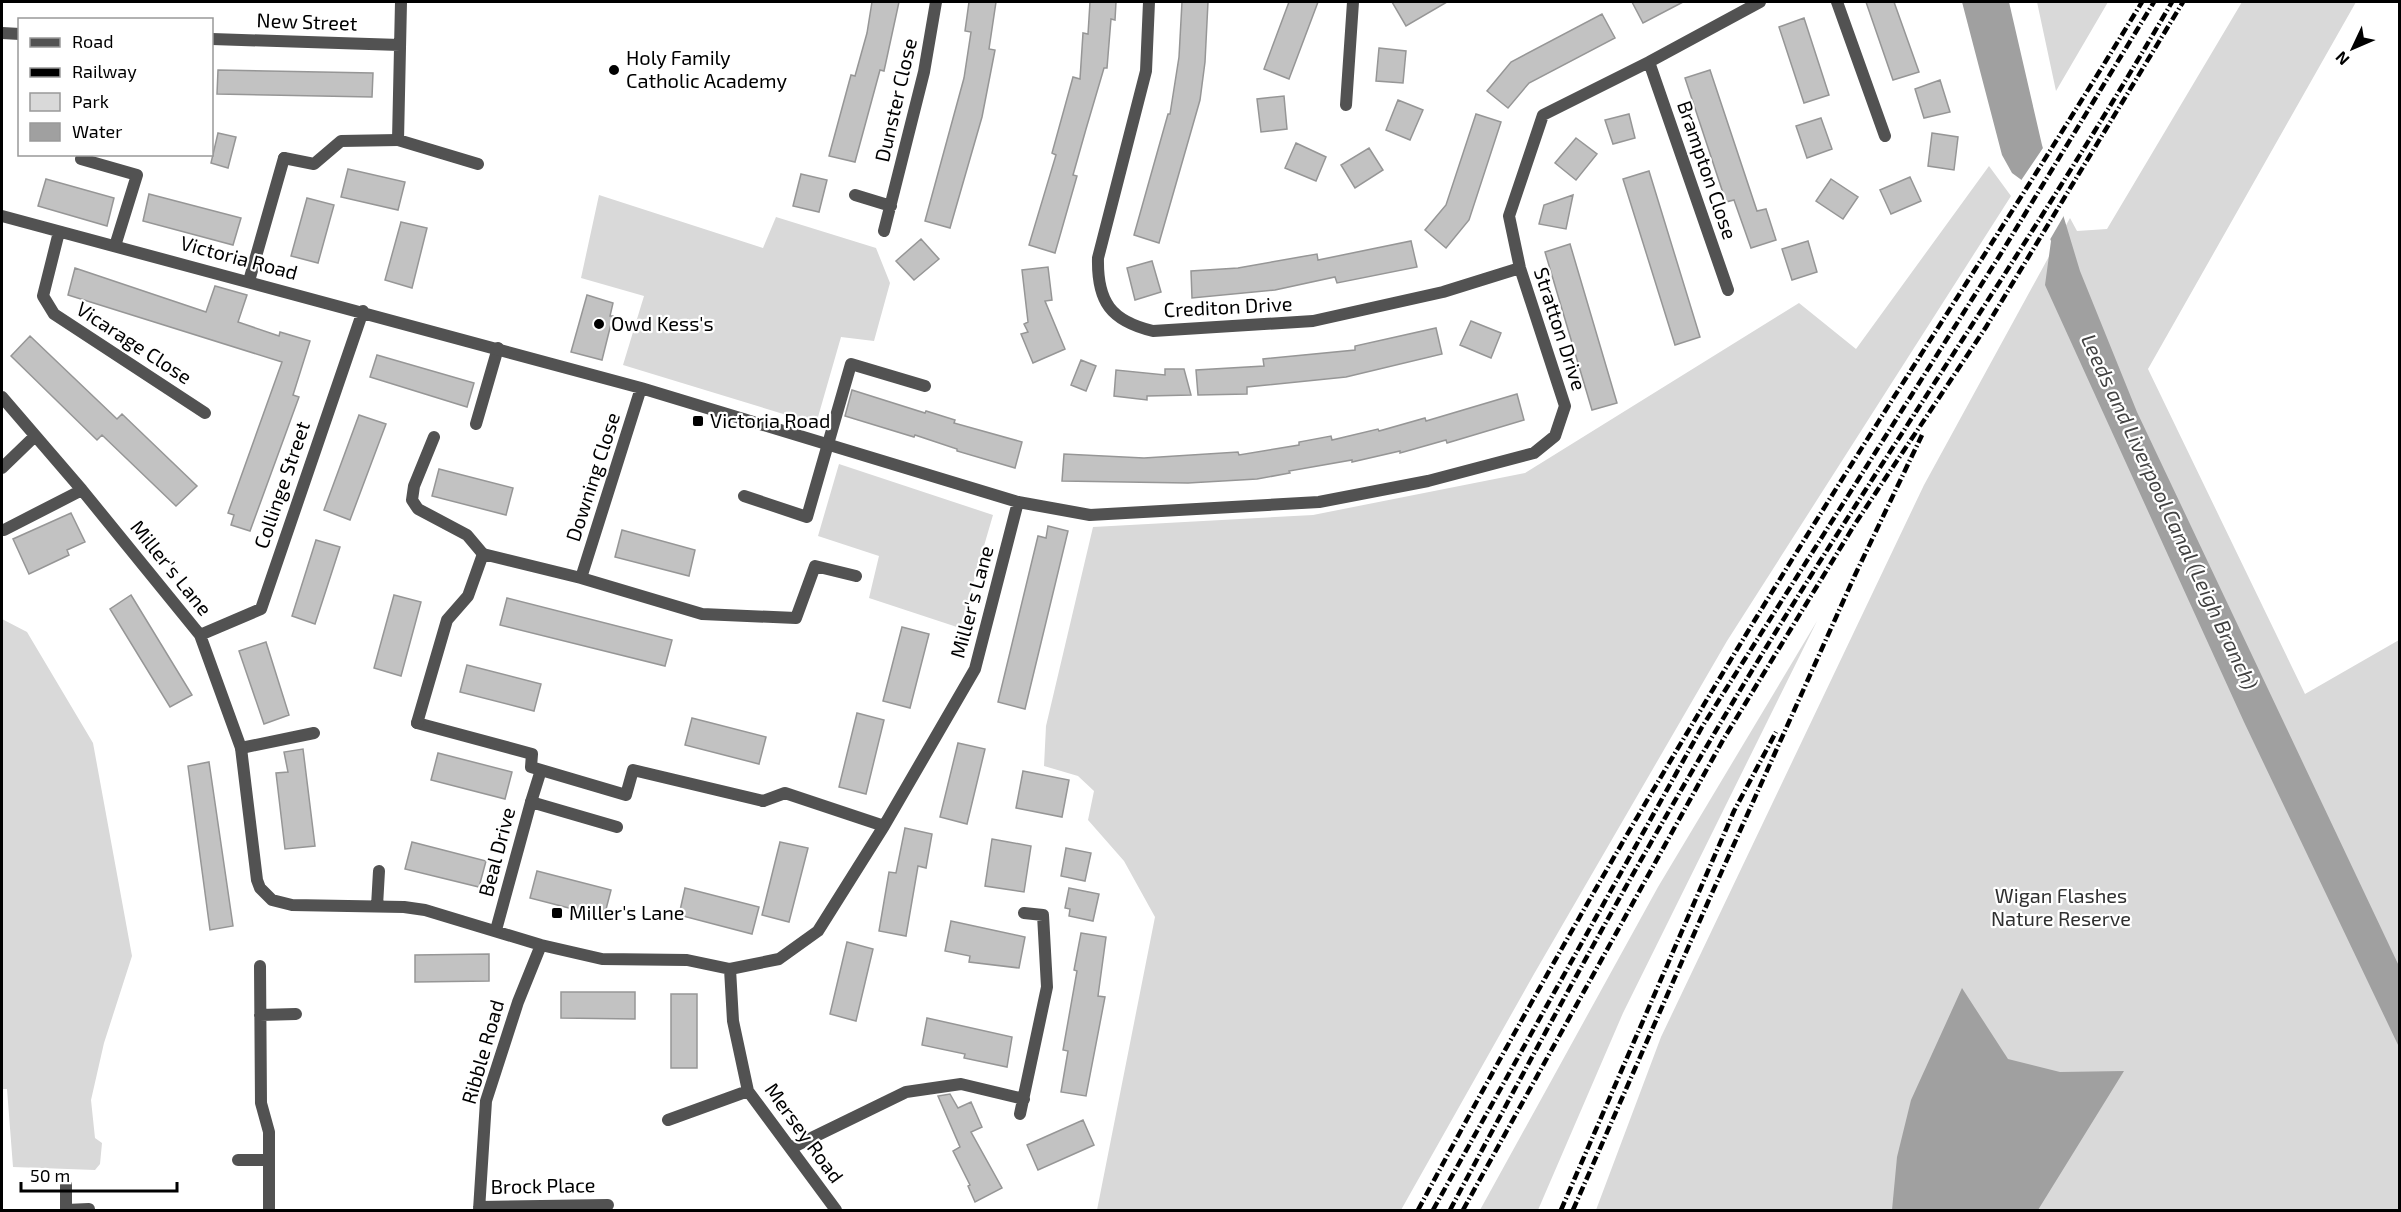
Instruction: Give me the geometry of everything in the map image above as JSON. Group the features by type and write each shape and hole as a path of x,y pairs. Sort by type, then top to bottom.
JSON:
{"street":[{"path":"398,140 401,2"},
{"name":"Dunster Close","path":"884,231 924,72 936,2"},
{"name":"Crediton Drive","path":"1149,2 1146,71 1098,258 1097,280 1107,305 1128,325 1153,331 1313,321 1443,292 1520,268"},
{"path":"1346,105 1353,2"},
{"name":"Stratton Drive","path":"1018,502 1090,515 1319,502 1428,481 1534,453 1555,436 1564,406 1520,268 1509,216 1544,115 1760,2"},
{"path":"1837,2 1885,136"},
{"path":"2,33 18,34"},
{"name":"New Street","path":"213,39 400,45"},
{"name":"Brampton Close","path":"1649,62 1728,290"},
{"path":"249,281 284,158 314,164 341,141 398,140 478,164"},
{"path":"81,159 137,175 115,246"},
{"path":"855,195 891,206"},
{"name":"Victoria Road","path":"2,216 363,311 641,388 1018,502"},
{"name":"Vicarage Close","path":"59,232 43,296 54,314 205,413"},
{"name":"Collinge Street","path":"200,635 261,609 363,311"},
{"path":"476,424 498,348"},
{"path":"744,496 807,517 851,364 925,386"},
{"name":"Downing Close","path":"581,578 641,388"},
{"name":"Miller's Lane","path":"3,400 33,437 82,490 200,635 241,748 255,871 265,895 272,900 292,905 377,906 425,910 541,945 602,958 687,960 730,969 779,959 818,931 884,826 975,669 1018,502"},
{"path":"2,468 33,437"},
{"path":"434,437 414,486 412,500 418,509 467,535 483,554 581,578 702,614 796,618 815,566 856,576"},
{"path":"4,530 82,490"},
{"path":"483,554 468,596 447,620 417,723 532,754 531,767 626,795 633,770 763,801 785,793 884,826"},
{"path":"241,748 314,733"},
{"path":"531,802 541,770"},
{"name":"Beal Drive","path":"496,930 531,802 617,827"},
{"path":"377,906 379,871"},
{"path":"1020,1114 1047,987 1043,915 1024,913"},
{"name":"Ribble Road","path":"479,1209 486,1101 518,1002 541,945"},
{"path":"260,966 261,1103 269,1132 270,1210"},
{"name":"Mersey Road","path":"730,969 734,1021 748,1091 836,1210"},
{"path":"260,1015 296,1014"},
{"path":"791,1148 906,1092 961,1084 1024,1099"},
{"path":"668,1120 748,1091"},
{"path":"238,1160 269,1160"},
{"path":"66,1185 66,1210 89,1209"},
{"name":"Brock Place","path":"479,1209 608,1204"}],"green space":[{"path":"2037,2 2108,2 2056,91"},
{"name":"Wigan Flashes Nature Reserve","path":"2242,2 2356,2 2148,369 2305,694 2399,640 2399,1210 1596,1210 1661,1037 1924,485 2070,218 2077,231 2107,229"},
{"path":"1989,166 2011,196 1727,641 1534,974 1401,1210 1097,1210 1155,917 1124,861 1088,820 1094,791 1078,776 1044,766 1046,726 1093,527 1313,515 1525,473 1799,303 1856,349"},
{"path":"599,195 763,248 776,217 876,248 890,283 874,341 841,337 816,424 623,365 644,296 581,278"},
{"path":"839,464 993,515 960,628 869,598 879,556 818,536"},
{"path":"2,619 27,632 93,743 132,956 104,1043 91,1100 95,1138 102,1143 100,1164 95,1170 13,1167 7,1089 2,1089"},
{"path":"1817,621 1623,1013 1538,1210 1480,1210 1658,887"}],"water":[{"name":"Leeds and Liverpool Canal (Leigh Branch)","path":"1962,2 2009,2 2042,145 2080,271 2137,412 2399,966 2399,1047 2244,722 2045,285 2051,241 2027,184 2012,173 2002,155"},
{"path":"1962,988 2008,1059 2060,1072 2124,1071 2038,1210 1892,1210 1897,1157 1911,1100"}],"pier":[{"path":"2045,145 2066,212 2048,243 2025,186 2020,182"}],"building":[{"path":"872,2 899,2 884,71 880,70 855,162 829,156 851,75 855,76 867,33"},
{"path":"969,2 996,2 989,49 995,50 982,117 950,228 925,221 964,78 971,32 965,31"},
{"path":"1090,2 1116,2 1115,20 1111,19 1107,68 1104,68 1073,175 1077,176 1055,253 1029,245 1056,155 1052,153 1073,77 1080,79 1083,33 1088,34"},
{"path":"1182,2 1208,2 1205,62 1200,100 1159,243 1134,235 1168,114 1170,114 1179,57"},
{"path":"1289,2 1318,2 1289,79 1264,69"},
{"path":"1392,2 1447,2 1406,26"},
{"path":"1632,2 1683,2 1643,23"},
{"path":"1866,2 1894,2 1919,72 1893,80"},
{"path":"1602,14 1615,38 1529,83 1508,108 1487,91 1511,62"},
{"path":"1804,18 1829,95 1804,103 1779,27"},
{"path":"1379,48 1406,51 1403,83 1376,81"},
{"path":"218,70 373,73 372,97 217,94"},
{"path":"1710,70 1757,211 1766,209 1776,240 1751,248 1734,200 1726,202 1685,78"},
{"path":"1940,80 1950,112 1924,118 1915,89"},
{"path":"1284,96 1287,129 1261,132 1257,99"},
{"path":"1398,100 1423,110 1410,140 1386,130"},
{"path":"1476,114 1501,122 1469,220 1446,248 1425,230 1446,205"},
{"path":"1629,114 1635,138 1613,144 1605,120"},
{"path":"1821,118 1832,149 1807,158 1796,126"},
{"path":"218,133 236,137 228,168 211,163"},
{"path":"1932,133 1958,137 1954,170 1928,166"},
{"path":"1576,138 1597,154 1576,180 1555,163"},
{"path":"1296,143 1326,157 1316,181 1285,168"},
{"path":"1369,148 1383,170 1355,188 1341,165"},
{"path":"348,169 405,182 398,210 341,197"},
{"path":"1649,171 1700,337 1675,345 1623,179"},
{"path":"801,174 827,180 819,212 793,206"},
{"path":"1910,177 1921,201 1891,214 1880,190"},
{"path":"46,179 114,198 107,226 38,206"},
{"path":"1831,179 1858,197 1843,219 1816,201"},
{"path":"149,194 241,218 233,245 143,221"},
{"path":"1573,195 1566,229 1539,224 1544,205"},
{"path":"307,198 334,205 318,263 291,256"},
{"path":"401,222 427,228 412,288 385,280"},
{"path":"921,239 939,259 914,280 896,261"},
{"path":"1411,241 1417,267 1337,283 1335,277 1275,290 1192,298 1191,271 1238,268 1317,254 1318,260"},
{"path":"1808,241 1817,272 1792,280 1782,249"},
{"path":"1570,244 1617,403 1592,410 1545,252"},
{"path":"1152,261 1161,292 1135,300 1127,268"},
{"path":"1048,267 1052,300 1045,301 1065,349 1033,363 1021,334 1028,332 1024,324 1028,322 1022,270"},
{"path":"75,268 206,312 215,286 247,295 238,322 279,336 280,332 310,341 293,395 299,397 250,531 231,525 234,515 228,513 282,362 68,295"},
{"name":"Owd Kess's","path":"587,295 613,303 610,316 613,316 602,360 571,352"},
{"path":"1471,321 1501,333 1491,358 1460,345"},
{"path":"1436,328 1442,354 1346,377 1247,387 1247,394 1198,395 1196,370 1264,366 1263,359 1355,350 1355,346"},
{"path":"30,336 117,419 122,414 197,486 176,506 102,435 97,440 11,356"},
{"path":"377,355 474,383 467,407 370,377"},
{"path":"1081,360 1096,366 1086,391 1071,385"},
{"path":"1165,369 1184,369 1191,395 1147,396 1147,400 1114,396 1116,370 1165,375"},
{"path":"852,390 1022,442 1015,468 957,451 957,449 915,435 914,437 845,416"},
{"path":"1517,394 1524,420 1447,443 1446,440 1400,453 1400,451 1352,462 1352,460 1289,471 1290,473 1257,479 1188,483 1062,481 1064,454 1144,458 1238,452 1239,455 1299,445 1299,442 1331,436 1332,440 1378,429 1379,431 1425,418 1426,421"},
{"path":"359,415 386,424 350,520 324,510"},
{"path":"439,469 513,488 506,515 432,496"},
{"path":"71,513 85,542 67,550 69,555 29,574 13,539"},
{"path":"1048,526 1068,531 1025,709 998,702 1038,536 1046,538"},
{"path":"622,530 695,550 689,576 615,557"},
{"path":"316,540 340,547 315,624 292,616"},
{"path":"131,595 192,695 170,707 110,609"},
{"path":"394,595 421,602 401,676 374,668"},
{"path":"507,598 672,640 665,666 500,625"},
{"path":"902,627 929,634 910,708 883,701"},
{"path":"266,642 289,715 264,724 239,651"},
{"path":"467,665 541,684 534,711 460,692"},
{"path":"857,713 884,720 866,794 839,787"},
{"path":"692,718 766,737 759,764 685,745"},
{"path":"958,743 985,749 967,824 940,817"},
{"path":"303,749 315,846 285,849 276,773 288,772 284,752"},
{"path":"438,753 512,772 505,799 431,780"},
{"path":"209,762 233,926 210,930 188,766"},
{"path":"1023,771 1069,780 1062,817 1016,808"},
{"path":"905,828 932,834 926,868 918,866 906,936 879,931 889,872 896,873"},
{"path":"992,839 1031,846 1024,892 985,886"},
{"path":"412,842 486,861 479,887 405,869"},
{"path":"780,842 808,848 789,922 762,915"},
{"path":"1066,848 1091,853 1085,881 1061,876"},
{"path":"537,871 611,890 604,917 530,898"},
{"path":"685,888 759,907 752,934 679,915"},
{"path":"1069,888 1099,894 1093,921 1069,916 1070,909 1065,908"},
{"path":"951,921 1025,937 1019,968 969,962 970,956 945,951"},
{"path":"1081,933 1106,937 1098,996 1105,997 1086,1096 1061,1092 1068,1051 1063,1050 1077,971 1074,970"},
{"path":"847,942 873,949 856,1021 830,1014"},
{"path":"489,954 489,981 415,982 415,955"},
{"path":"561,992 635,992 635,1019 561,1018"},
{"path":"671,994 697,994 697,1068 671,1068"},
{"path":"927,1018 1012,1037 1007,1067 964,1058 965,1054 922,1045"},
{"path":"950,1094 958,1108 971,1102 982,1127 971,1132 1002,1188 975,1202 968,1186 970,1185 953,1151 960,1147 938,1096"},
{"path":"1083,1120 1094,1145 1038,1170 1027,1145"}],"railway":[{"path":"1418,1210 1552,965 1693,723 1803,541 2142,2"},
{"path":"1433,1210 1702,727 2000,255 2154,2"},
{"path":"1450,1210 1610,915 1736,697 2077,159 2172,2"},
{"path":"1463,1210 1723,740 1855,524 1986,327 2183,2"},
{"path":"1573,1210 1855,575 1922,435"},
{"path":"1561,1210 1734,811 1776,732"}],"place":[{"name":"Holy Family Catholic Academy","path":"614,70"},
{"name":"Owd Kess's","path":"599,324"},
{"name":"Victoria Road","path":"698,421"},
{"name":"Miller's Lane","path":"557,913"}]}
